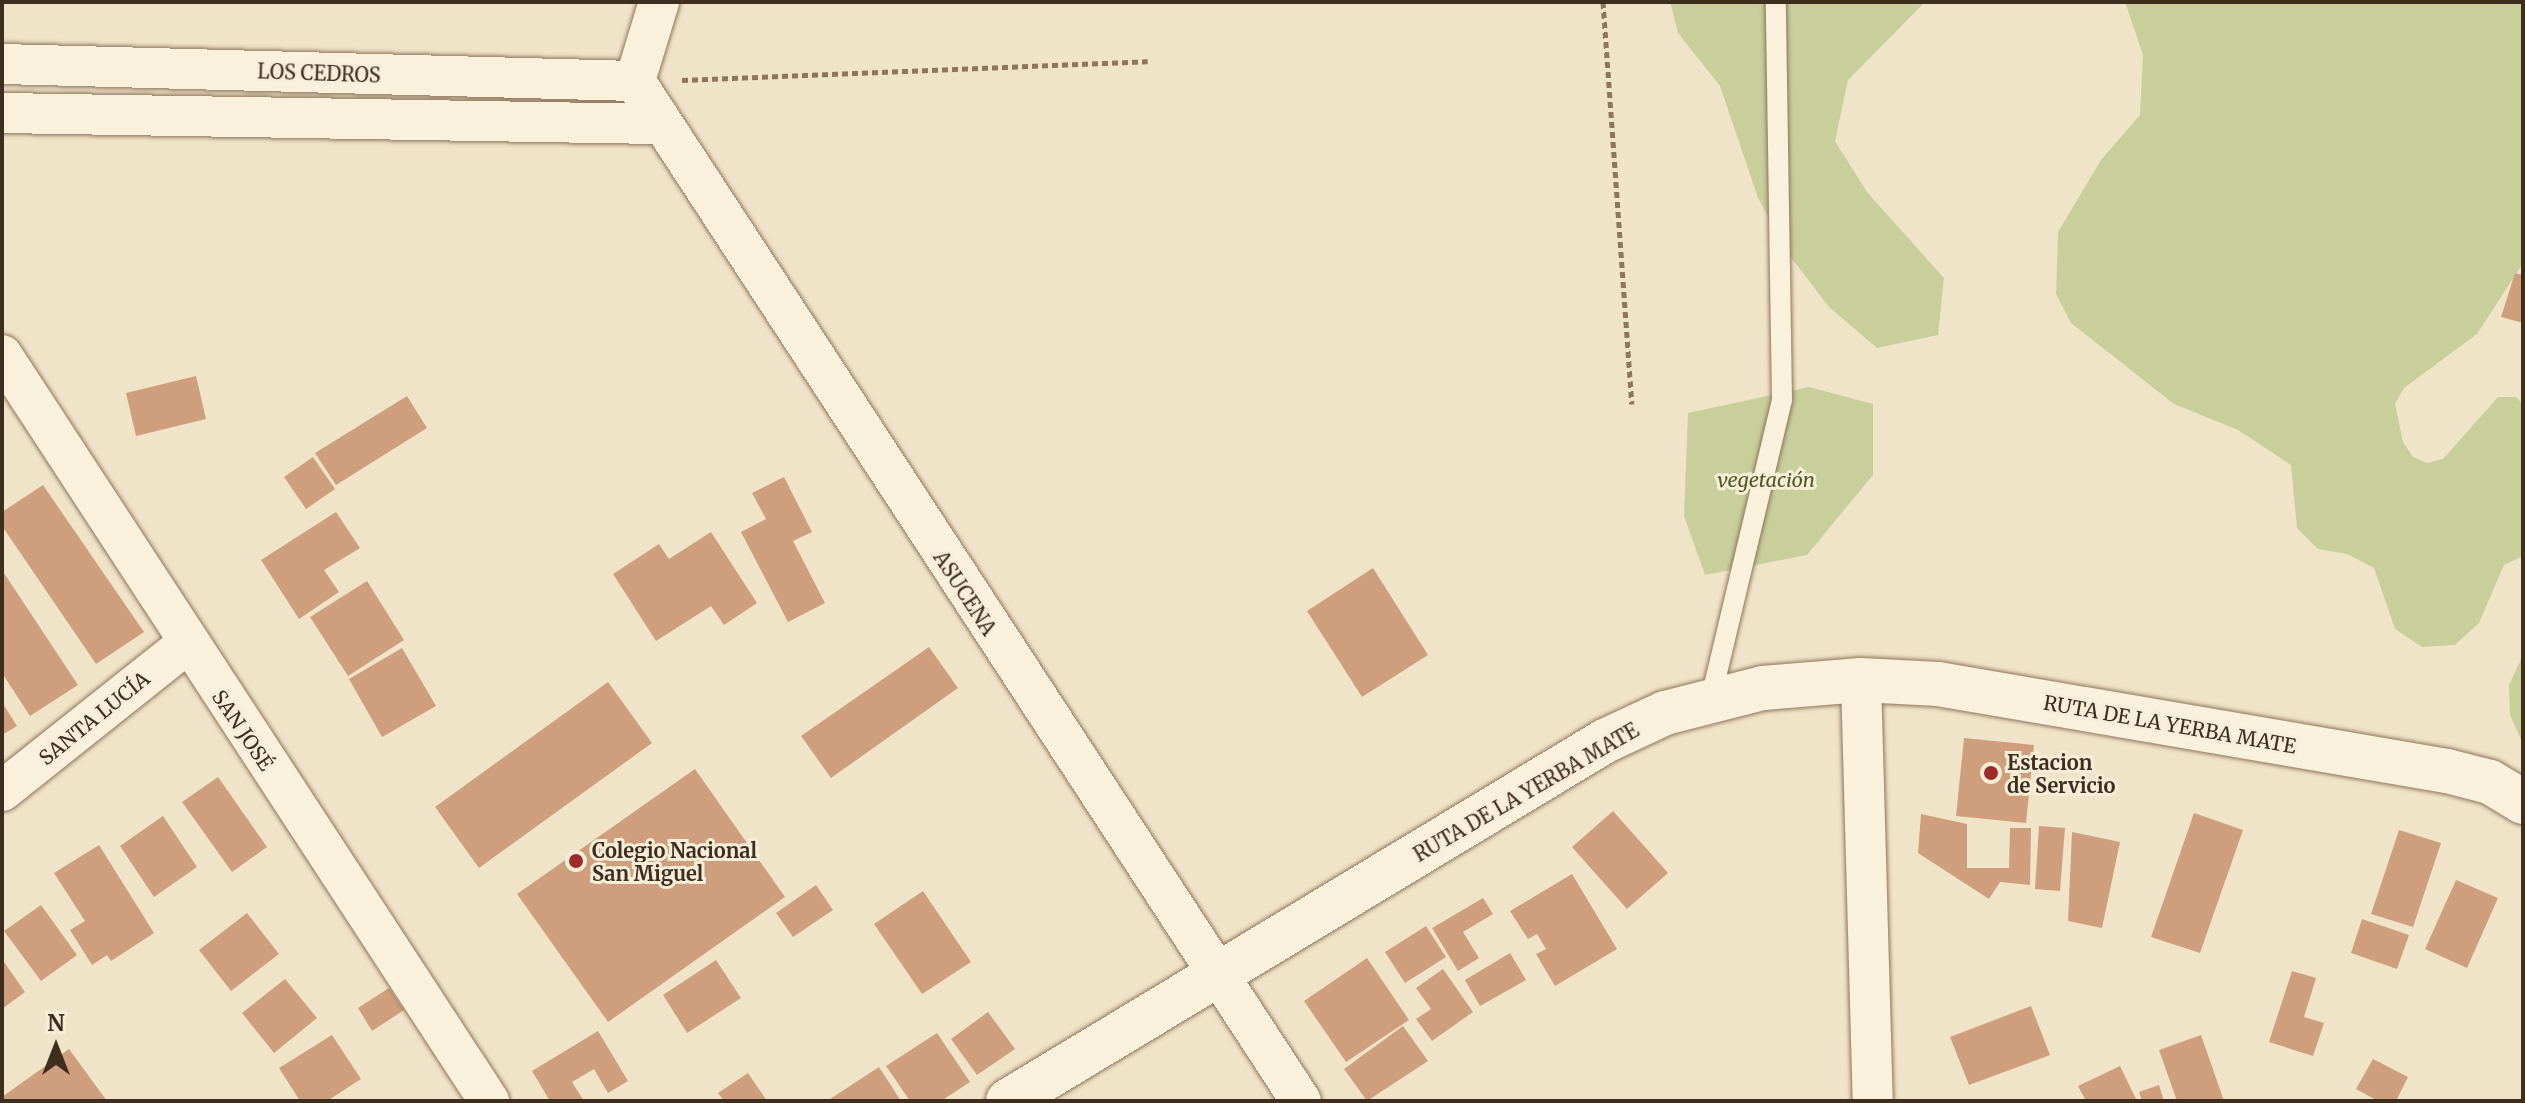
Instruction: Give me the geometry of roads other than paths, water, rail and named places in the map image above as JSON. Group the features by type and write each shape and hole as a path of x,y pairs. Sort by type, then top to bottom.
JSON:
{"main road":[{"name":"RUTA DE LA YERBA MATE","path":"1008,1101 1605,741 1711,698 1763,688 1861,680 1938,684 2447,771 2490,782 2523,802"}],"street":[{"path":"635,81 659,2"},
{"name":"LOS CEDROS","path":"2,64 635,81"},
{"name":"ASUCENA","path":"635,81 659,124 1215,976 1301,1101"},
{"path":"2,113 659,124"},
{"name":"SAN JOSÉ","path":"2,355 187,644 489,1101"},
{"name":"SANTA LUCÍA","path":"2,791 187,644"},
{"path":"1861,680 1873,1101"}],"lane":[{"path":"1711,698 1782,400 1776,2"}],"place":[{"name":"Estacion de Servicio","path":"1991,773"},
{"name":"Colegio Nacional San Miguel","path":"576,861"}],"park label":[{"name":"vegetación","path":"1766,479"}]}
